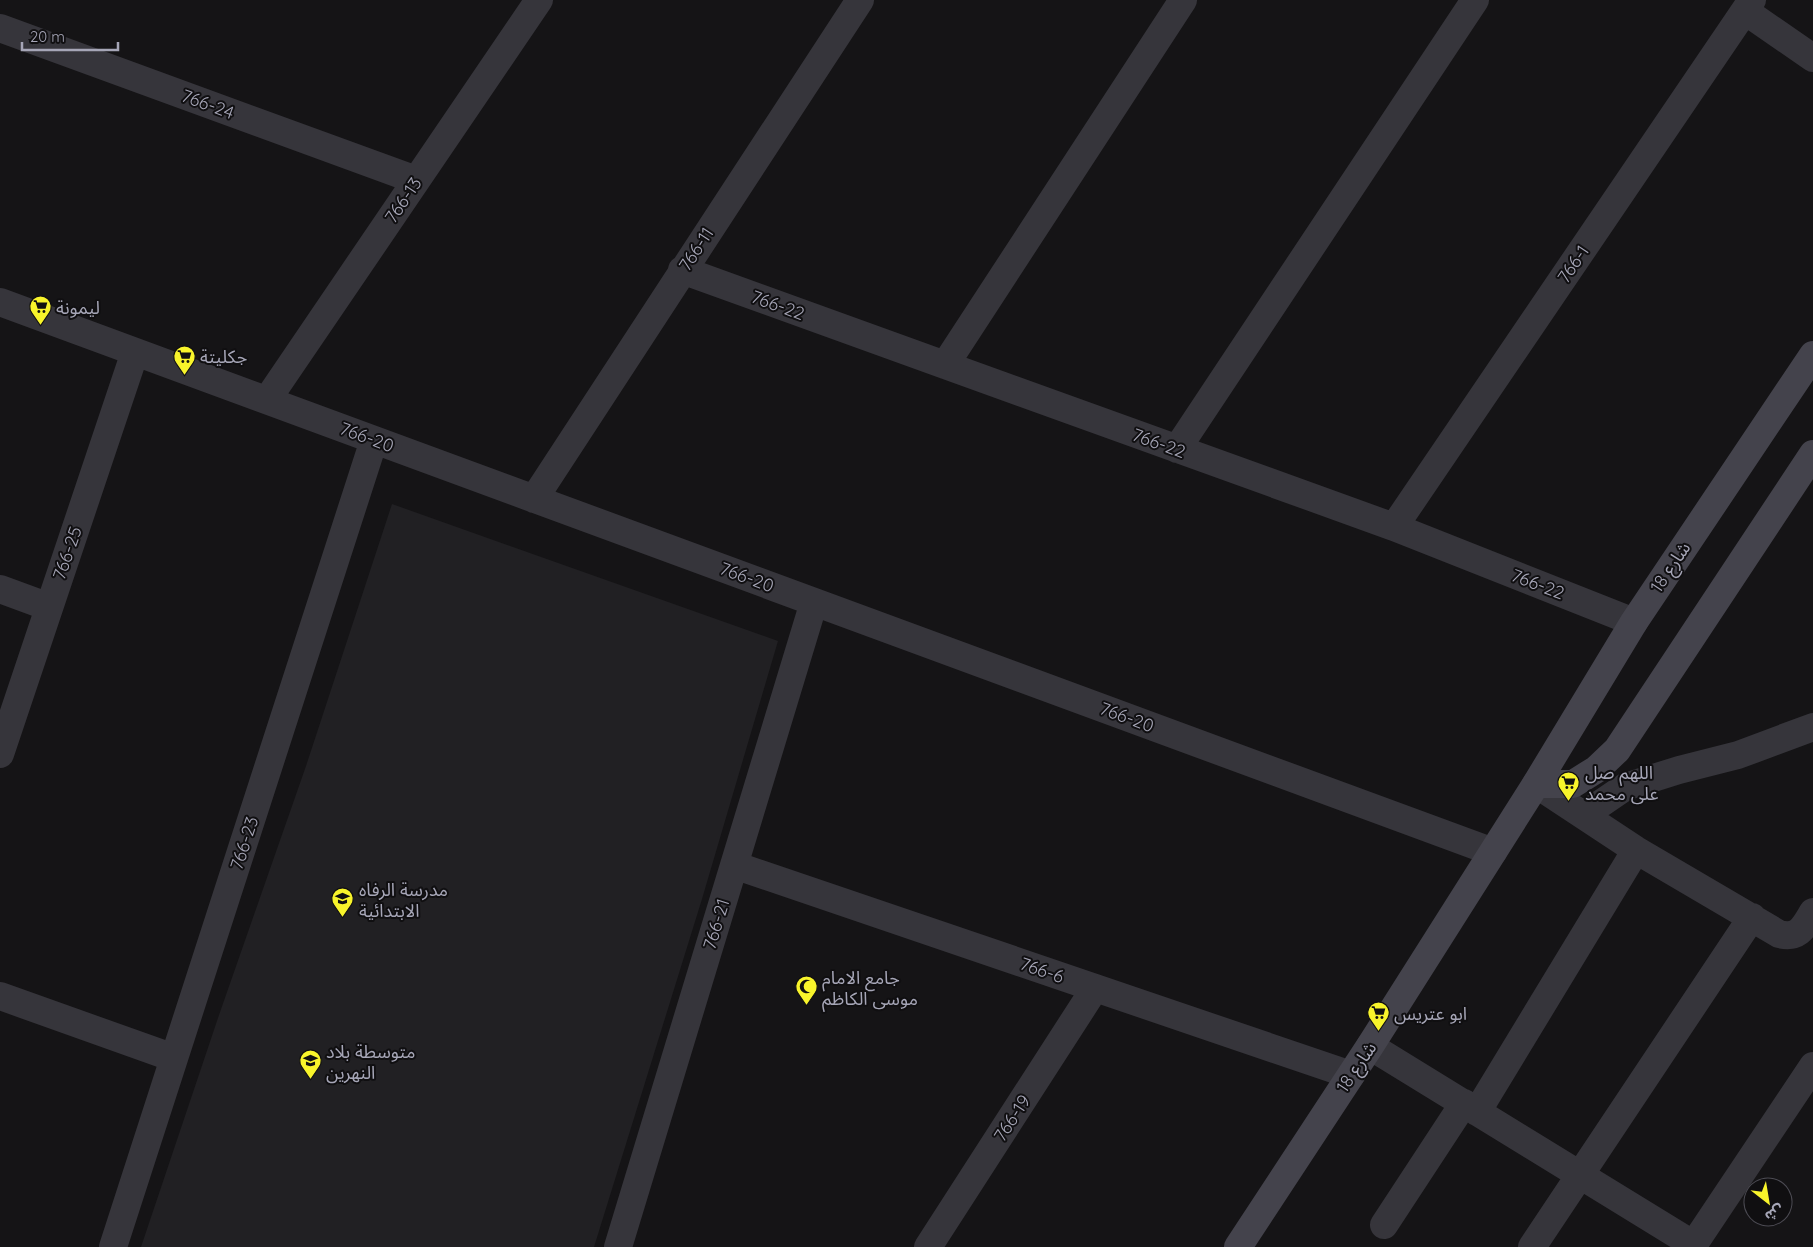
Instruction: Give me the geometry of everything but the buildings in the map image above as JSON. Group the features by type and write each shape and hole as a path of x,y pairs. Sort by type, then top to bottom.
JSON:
{"street":[{"name":"766-13","path":"267,400 539,0"},
{"name":"766-11","path":"534,499 860,0"},
{"path":"945,365 1183,0"},
{"path":"1177,449 1474,0"},
{"path":"1749,5 1813,58"},
{"name":"766-1","path":"1394,527 1749,5"},
{"name":"766-24","path":"0,28 416,180"},
{"name":"766-22","path":"682,270 1394,527 1634,622"},
{"name":"766-20","path":"0,302 1493,852"},
{"name":"766-25","path":"0,754 135,352"},
{"name":"شارع 18","path":"1238,1247 1370,1046 1493,852 1634,622 1813,355"},
{"name":"766-23","path":"113,1247 374,440"},
{"path":"1536,784 1573,784 1597,770 1617,750 1813,454"},
{"path":"0,589 49,607"},
{"name":"766-21","path":"618,1247 814,602"},
{"path":"1584,815 1625,787 1679,770 1738,755 1813,727"},
{"path":"1536,784 1636,850 1779,934 1787,936 1798,932 1813,912"},
{"path":"1384,1225 1470,1108 1636,850"},
{"name":"766-6","path":"734,865 1351,1075"},
{"path":"1532,1247 1752,918"},
{"name":"766-19","path":"928,1247 1095,988"},
{"path":"0,996 174,1058"},
{"path":"1370,1046 1693,1246 1813,1066"}],"shaded area":[{"path":"392,504 778,641 702,899 594,1247 141,1247 306,766"}],"place":[{"name":"ليمونة","path":"40,326"},
{"name":"جكليتة","path":"184,375"},
{"name":"اللهم صل على محمد","path":"1569,801"},
{"name":"مدرسة الرفاه الابتدائية","path":"343,918"},
{"name":"جامع الامام موسى الكاظم","path":"806,1006"},
{"name":"ابو عتريس","path":"1378,1032"},
{"name":"متوسطة بلاد النهرين","path":"310,1080"}]}
